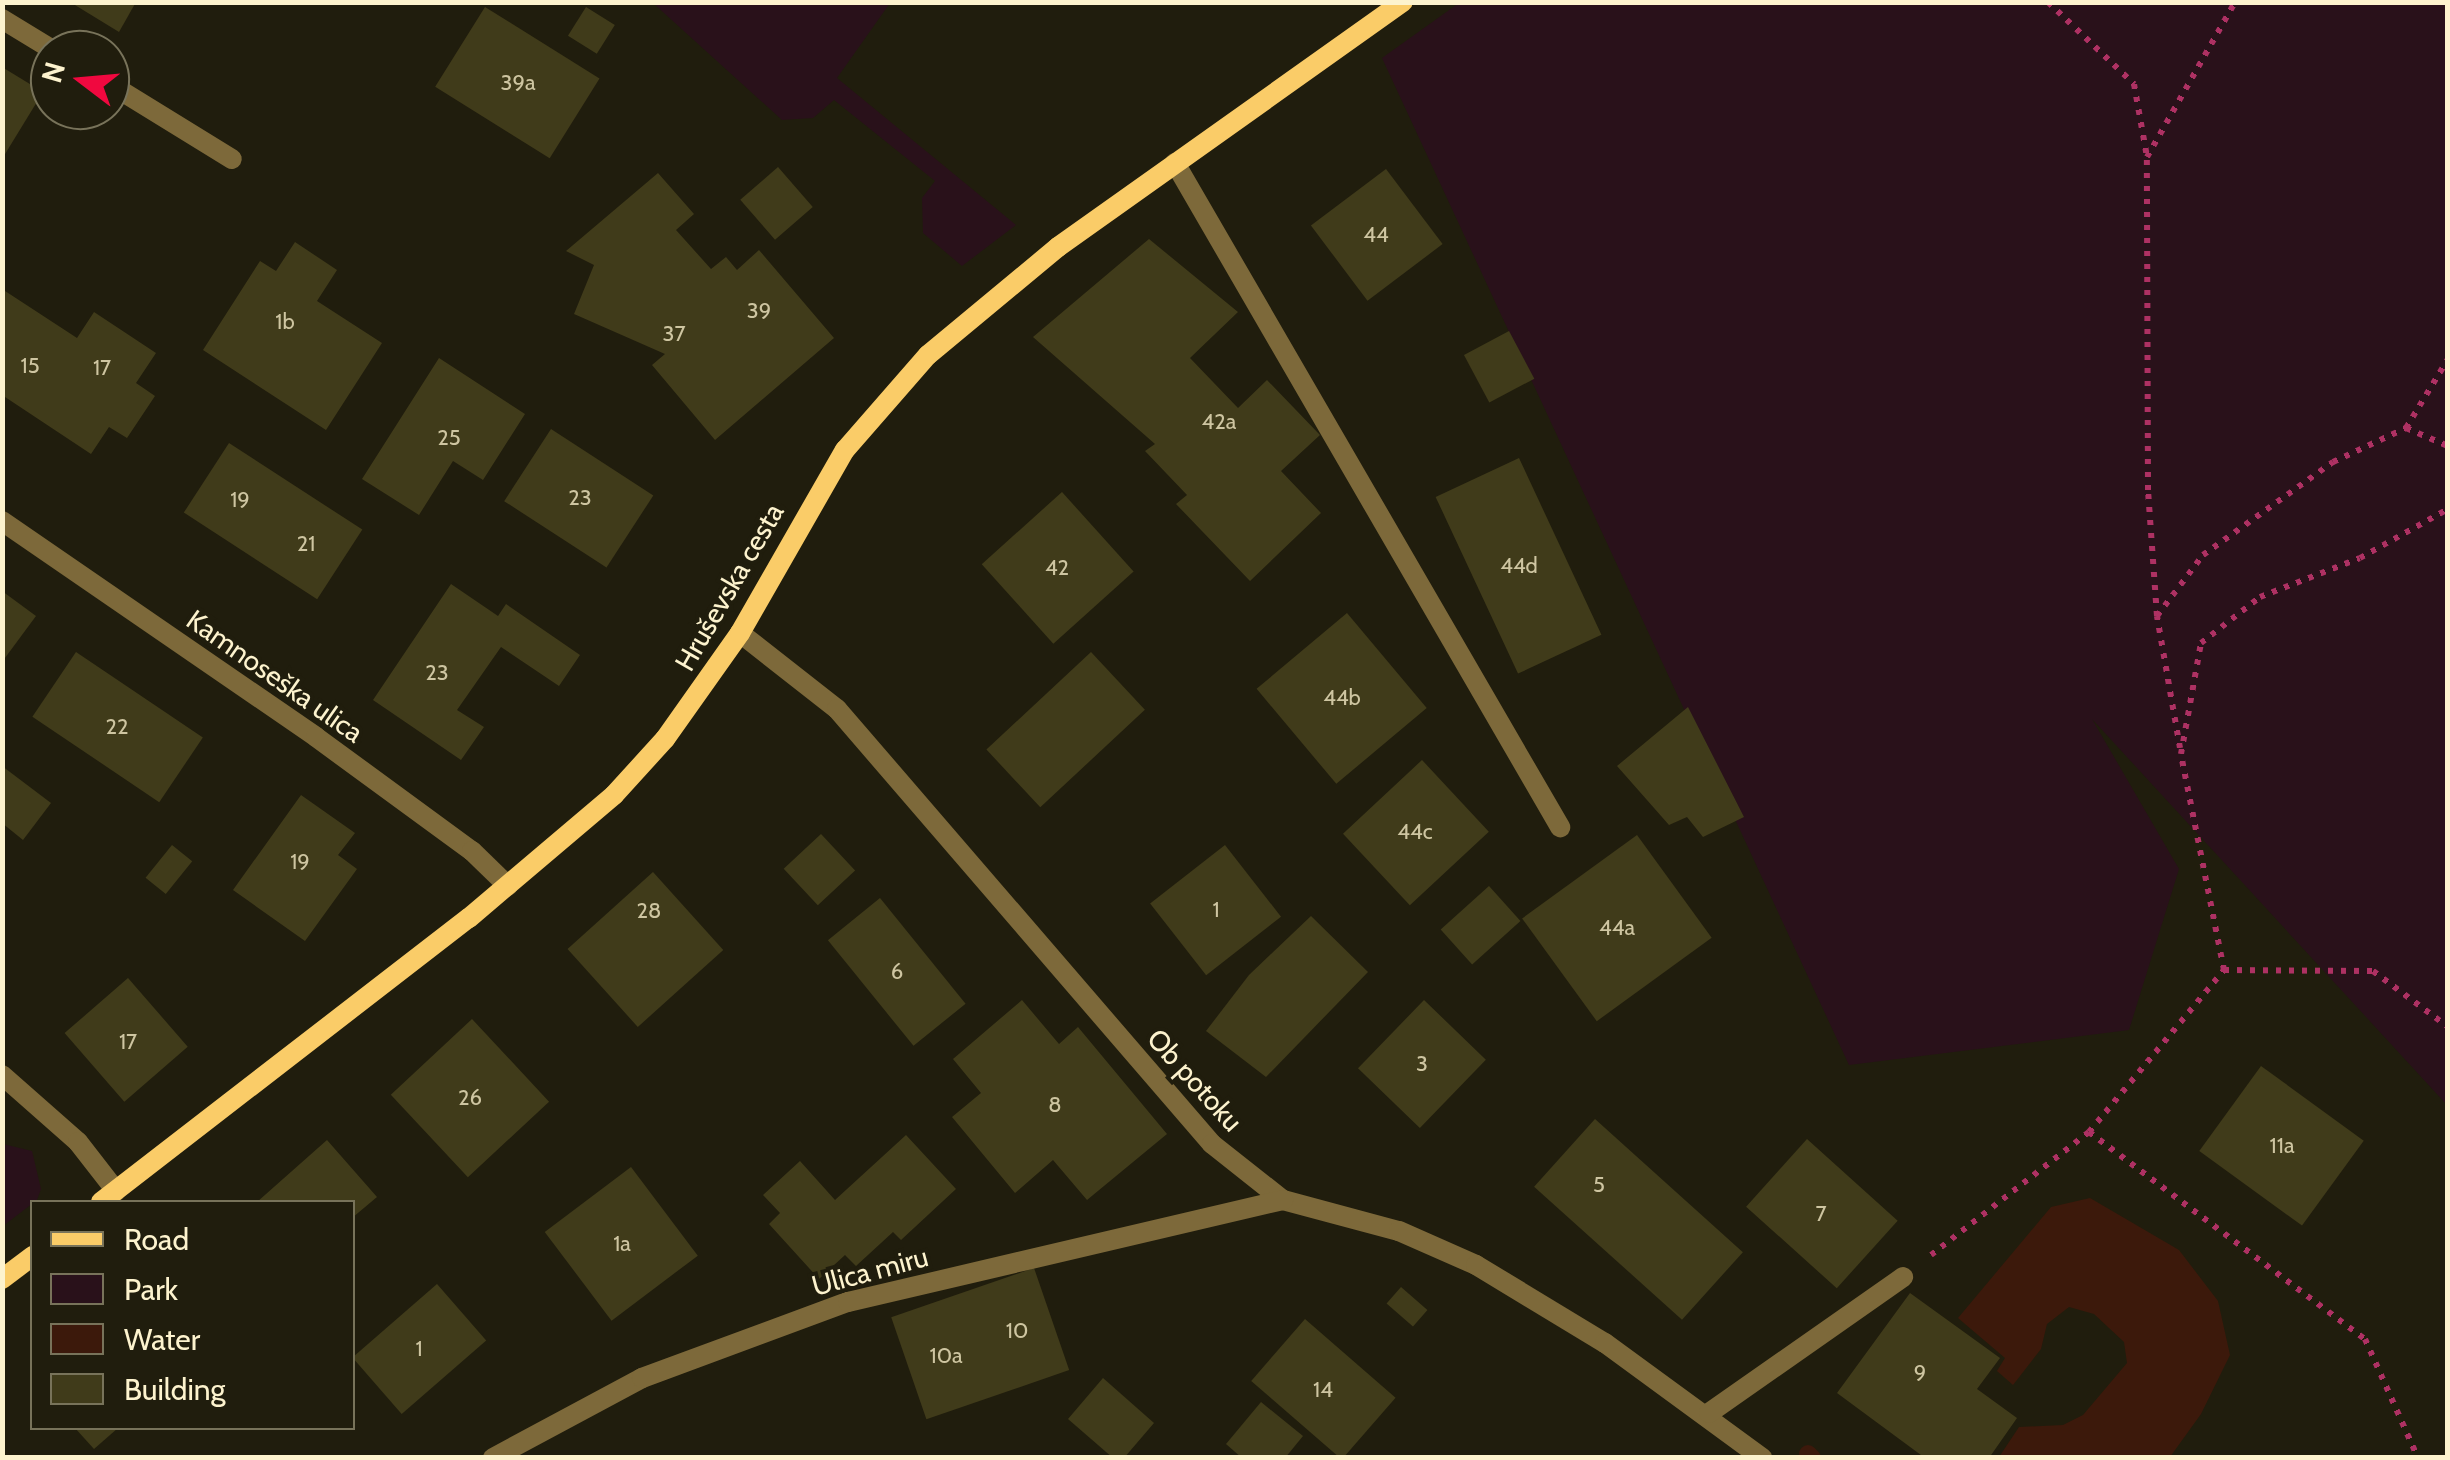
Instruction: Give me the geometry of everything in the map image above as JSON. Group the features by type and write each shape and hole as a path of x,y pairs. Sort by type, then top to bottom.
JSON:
{"street":[{"name":"Hruševska cesta","path":"109,1196 508,886 614,796 666,739 740,633 815,493 928,355 1058,247 1403,2"},
{"path":"2,19 30,36"},
{"path":"130,96 232,159"},
{"path":"1176,163 1560,826"},
{"name":"Kamnoseška ulica","path":"2,522 332,748 472,851 508,886"},
{"name":"Ob potoku","path":"740,633 837,709 1212,1144 1284,1200 1399,1231 1476,1265 1709,1413 1762,1458"},
{"path":"2,1076 78,1142 109,1196"},
{"name":"Ulica miru","path":"493,1458 642,1378 848,1302 1284,1200"},
{"path":"2,1279 30,1258"},
{"path":"1709,1413 1903,1277"}],"path":[{"path":"2048,2 2134,84 2148,158 2148,490 2157,616 2224,970"},
{"path":"2148,158 2235,2"},
{"path":"2157,616 2204,555 2333,462 2406,428 2448,358"},
{"path":"2406,428 2448,446"},
{"path":"2181,754 2202,643 2260,596 2360,558 2448,508"},
{"path":"2224,970 2373,971 2448,1027"},
{"path":"1903,1277 2089,1132 2224,970"},
{"path":"2089,1132 2365,1340 2418,1458"}],"green space":[{"path":"653,3 890,3 837,78 1016,225 962,266 923,233 922,198 935,181 834,100 813,118 782,120"},
{"path":"1459,3 2447,3 2447,1105 2092,719 2179,869 2129,1030 1849,1065 1382,58"},
{"path":"3,1144 32,1151 41,1189 37,1200 30,1200 30,1205 3,1226"}],"water":[{"path":"2090,1198 2179,1250 2218,1301 2230,1355 2201,1414 2170,1457 1999,1457 2019,1427 2063,1425 2083,1415 2127,1363 2124,1342 2094,1314 2069,1307 2047,1324 2041,1349 2013,1385 1997,1371 2005,1358 1958,1318 2051,1207"}],"building":[{"path":"70,2 136,2 120,30"},
{"path":"485,7 599,79 550,158 435,87"},
{"path":"586,7 615,25 597,54 568,36"},
{"path":"2,67 30,84 30,113 2,159"},
{"path":"778,167 813,207 775,240 740,200"},
{"path":"1386,169 1443,244 1367,301 1311,226"},
{"path":"658,173 694,214 676,230 711,269 726,257 737,270 759,250 834,338 715,440 652,365 665,354 574,314 594,265 566,251"},
{"path":"1149,239 1238,312 1190,358 1238,408 1267,380 1320,435 1281,471 1321,513 1250,581 1176,504 1187,495 1145,451 1155,444 1033,337"},
{"path":"295,242 337,270 317,301 382,343 326,430 203,350 260,261 276,271"},
{"path":"2,289 77,338 94,312 156,353 136,383 155,396 127,438 109,427 91,454 2,395"},
{"path":"1509,331 1534,379 1489,403 1464,355"},
{"path":"439,358 525,414 483,480 453,461 419,515 362,479"},
{"path":"551,429 653,495 606,568 504,501"},
{"path":"229,443 362,530 317,599 184,513"},
{"path":"1519,458 1601,635 1518,674 1436,497"},
{"path":"1062,492 1134,572 1053,644 982,564"},
{"path":"451,584 498,616 506,604 580,655 559,686 501,647 457,710 484,727 461,760 373,700"},
{"path":"2,591 36,616 2,662"},
{"path":"1347,613 1427,708 1336,784 1257,689"},
{"path":"76,652 203,738 159,802 32,717"},
{"path":"1091,652 1145,710 1040,807 986,750"},
{"path":"1688,707 1744,817 1703,837 1687,817 1669,825 1617,766"},
{"path":"1422,760 1489,832 1410,905 1343,834"},
{"path":"2,766 51,803 23,840 2,823"},
{"path":"301,795 355,833 338,855 357,869 305,941 233,890"},
{"path":"821,834 855,871 818,905 784,869"},
{"path":"1637,835 1712,938 1597,1021 1522,918"},
{"path":"172,845 192,861 166,894 146,878"},
{"path":"1225,845 1281,917 1206,975 1150,903"},
{"path":"653,872 723,950 638,1027 568,949"},
{"path":"1489,886 1520,921 1472,964 1441,929"},
{"path":"880,898 966,1004 914,1046 828,940"},
{"path":"1311,916 1368,972 1266,1077 1206,1031 1249,975"},
{"path":"128,978 188,1047 124,1102 65,1033"},
{"path":"1022,1000 1059,1044 1078,1027 1167,1134 1087,1200 1053,1160 1015,1193 952,1117 981,1093 953,1059"},
{"path":"1424,1000 1486,1060 1420,1128 1358,1068"},
{"path":"472,1019 549,1102 468,1177 391,1095"},
{"path":"2261,1066 2364,1141 2302,1226 2199,1151"},
{"path":"1595,1119 1743,1252 1682,1320 1534,1187"},
{"path":"906,1135 956,1189 901,1240 893,1232 856,1266 845,1255 819,1279 769,1224 780,1213 763,1195 800,1161 835,1200"},
{"path":"1807,1139 1898,1221 1837,1288 1746,1207"},
{"path":"327,1140 377,1197 355,1215 355,1200 259,1200"},
{"path":"631,1167 698,1256 612,1321 545,1232"},
{"path":"1034,1268 1069,1370 926,1419 891,1317"},
{"path":"437,1284 486,1341 402,1414 355,1360 355,1355"},
{"path":"1401,1287 1427,1310 1413,1327 1387,1304"},
{"path":"1910,1293 2000,1358 1977,1389 2017,1418 1989,1458 1925,1458 1837,1393"},
{"path":"1305,1319 1396,1398 1340,1458 1251,1381"},
{"path":"1103,1378 1154,1423 1124,1458 1113,1458 1068,1419"},
{"path":"1261,1402 1303,1436 1285,1458 1242,1458 1226,1444"},
{"path":"77,1430 116,1430 94,1449"}],"waterway":[{"path":"1808,1454 1812,1458"}]}
